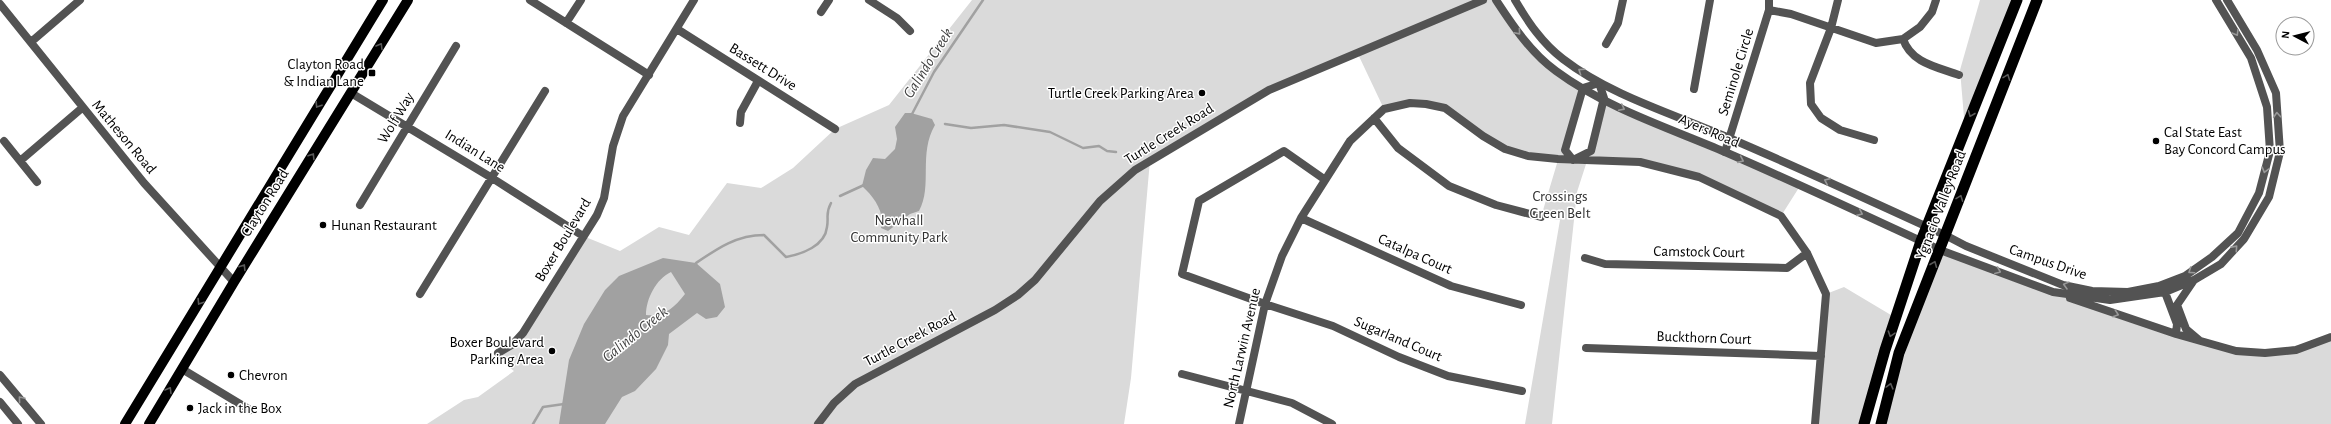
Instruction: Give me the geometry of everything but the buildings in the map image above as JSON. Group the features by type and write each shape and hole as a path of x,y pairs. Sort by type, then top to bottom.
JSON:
{"highway":[{"name":"Ygnacio Valley Road","path":"1864,424 1885,350 1926,226 2017,0"},
{"name":"Ygnacio Valley Road","path":"1881,424 1899,353 2037,0"}],"main road":[{"name":"Clayton Road","path":"150,424 234,282 408,0"},
{"name":"Clayton Road","path":"125,424 221,268 380,1"}],"street":[{"path":"31,42 80,0"},
{"path":"530,0 649,75"},
{"path":"566,23 581,0"},
{"name":"Boxer Boulevard","path":"498,353 513,344 523,333 583,236 598,215 602,203 613,146 623,116 694,0"},
{"path":"821,12 829,0"},
{"path":"869,0 897,18 910,31"},
{"name":"Turtle Creek Road","path":"818,424 834,403 855,384 995,310 1018,295 1035,280 1100,201 1135,170 1270,90 1483,0"},
{"name":"Ayers Road","path":"1496,0 1514,28 1530,46 1556,71 1583,88 1651,122 1726,152 1940,250"},
{"name":"Ayers Road","path":"1516,0 1526,18 1545,43 1563,59 1598,83 1731,138 1945,234"},
{"path":"1606,44 1618,23 1623,0"},
{"path":"1694,89 1710,0"},
{"name":"Seminole Circle","path":"1726,152 1769,10 1769,0"},
{"path":"1838,0 1831,28 1810,83 1811,104 1820,118 1840,130 1874,140"},
{"path":"1769,10 1791,14 1876,42 1903,39 1920,27 1932,12 1936,0"},
{"name":"Campus Drive","path":"1945,234 1966,246 2062,285 2092,292 2128,292 2166,287 2212,257 2238,233 2259,193 2270,151 2267,107 2251,58 2216,0"},
{"name":"Campus Drive","path":"1940,250 2052,292 2110,300 2194,280 2221,264 2244,239 2269,197 2280,152 2276,93 2257,50 2227,0"},
{"name":"Matheson Road","path":"0,4 82,108 148,187 234,282"},
{"name":"Bassett Drive","path":"677,29 835,129"},
{"path":"1903,39 1910,53 1918,59 1959,75"},
{"name":"Wolf Way","path":"360,205 456,46"},
{"path":"740,123 741,112 758,81"},
{"path":"1598,83 1604,98 1591,151 1573,160 1566,150 1583,88 1598,83"},
{"path":"420,294 545,91"},
{"name":"Indian Lane","path":"351,93 492,178 583,236"},
{"name":"North Larwin Avenue","path":"1238,424 1247,391 1265,304 1282,256 1302,218 1324,179 1350,141 1384,109 1410,103 1426,104 1445,108 1483,136 1505,149 1528,156 1573,160 1640,162 1699,177 1782,216 1807,253 1826,294 1815,424"},
{"path":"20,161 82,108"},
{"path":"1374,118 1398,148 1449,186 1496,204 1541,217"},
{"path":"4,141 37,182"},
{"name":"Sugarland Court","path":"1324,179 1284,151 1199,201 1182,274 1265,304 1333,326 1399,357 1448,376 1522,391"},
{"name":"Catalpa Court","path":"1302,218 1451,286 1521,305"},
{"name":"Camstock Court","path":"1585,258 1605,264 1787,268 1807,253"},
{"path":"2177,305 2194,280"},
{"path":"2166,287 2177,305 2186,329 2199,341"},
{"path":"2166,287 2177,324 2176,334"},
{"path":"2052,292 2176,334 2236,351 2265,353 2296,350 2331,337"},
{"name":"Buckthorn Court","path":"1586,348 1821,356"},
{"path":"182,369 250,410"},
{"path":"0,374 41,424"},
{"path":"1182,374 1292,403 1332,424"},
{"path":"0,402 18,424"}],"green space":[{"name":"Newhall Community Park","path":"972,0 1496,0 1530,46 1583,88 1566,150 1573,160 1591,151 1604,98 1800,186 1781,216 1699,177 1640,162 1587,161 1577,192 1552,424 1525,424 1560,220 1541,217 1558,160 1505,149 1461,119 1426,104 1384,109 1357,52 1269,90 1150,160 1131,378 1124,424 427,424 464,400 478,397 514,371 493,355 513,344 583,236 620,251 659,227 689,235 727,183 761,188 793,168 835,129 889,105"},
{"path":"1980,0 2017,0 1965,129 1960,70"},
{"path":"1940,250 2176,334 2265,353 2331,337 2331,424 1881,424"},
{"path":"1844,287 1896,318 1864,424 1815,424 1826,294"}],"water":[{"path":"905,113 911,113 932,119 935,125 927,147 925,191 919,211 910,214 888,231 881,228 882,222 878,205 862,186 866,170 873,158 885,159 895,149 897,139 895,127"},
{"path":"663,258 696,263 720,284 725,307 717,317 706,319 697,313 669,334 668,345 656,369 635,391 622,397 605,424 559,424 569,360 584,324 605,290 619,276","holes":["671,272 685,294 673,307 663,313 658,315 646,315 646,309 650,296 656,284"]}],"waterway":[{"name":"Galindo Creek","path":"911,116 934,72 983,0"},
{"path":"945,124 971,128 1004,125 1050,132 1083,148 1099,146 1107,151 1116,152"},
{"name":"Galindo Creek","path":"840,196 864,185"},
{"name":"Galindo Creek","path":"696,266 696,263 712,252 728,243 745,237 764,235 786,257 799,254 812,248 822,239 825,234 828,223 829,207 831,203"},
{"name":"Galindo Creek","path":"533,424 543,407 564,404"}],"place":[{"name":"Clayton Road & Indian Lane","path":"372,73"},
{"name":"Turtle Creek Parking Area","path":"1202,93"},
{"name":"Cal State East Bay Concord Campus","path":"2156,141"},
{"name":"Hunan Restaurant","path":"323,225"},
{"name":"Boxer Boulevard Parking Area","path":"552,351"},
{"name":"Chevron","path":"231,375"},
{"name":"Jack in the Box","path":"190,408"}],"park label":[{"name":"Crossings Green Belt","path":"1560,204"}]}
